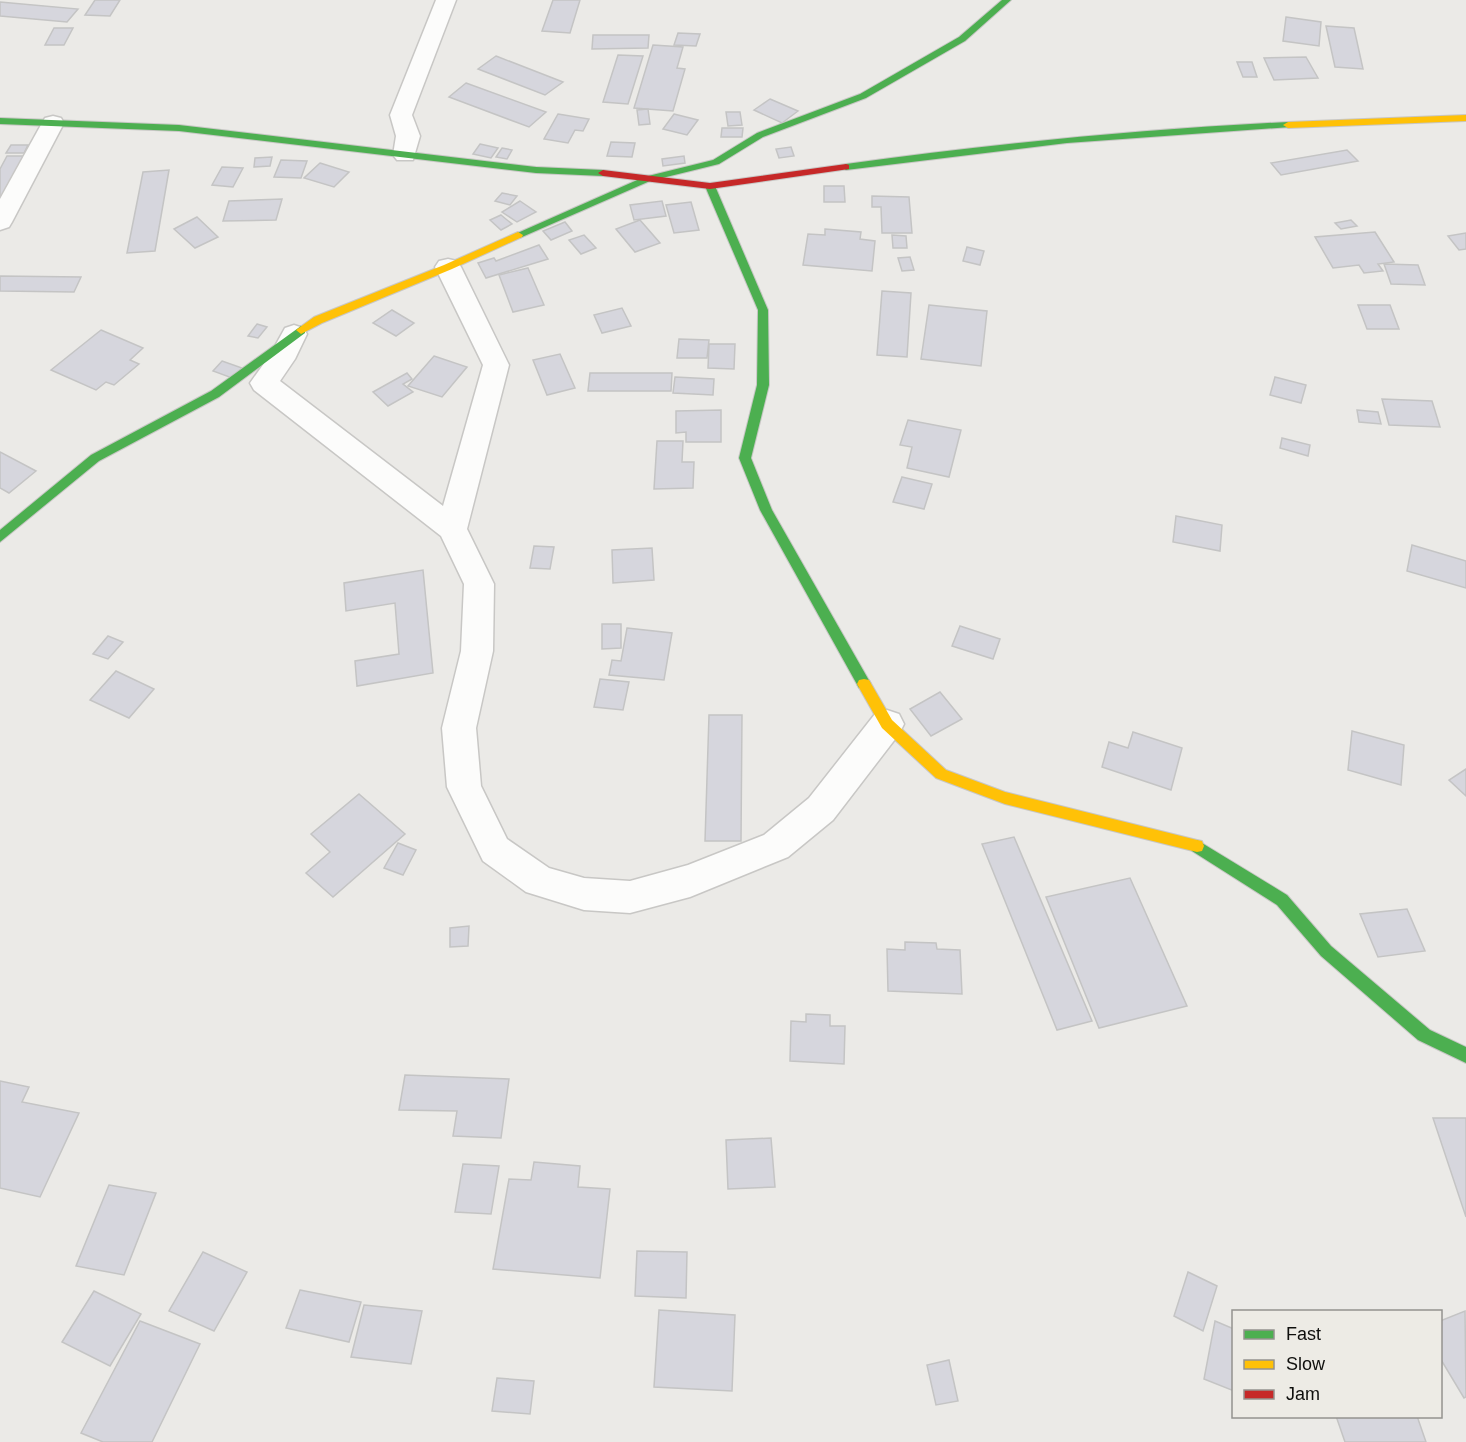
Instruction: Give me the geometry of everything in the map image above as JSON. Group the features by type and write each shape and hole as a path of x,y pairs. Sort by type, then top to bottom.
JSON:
{"street":[{"path":"405,155 408,136 401,115 446,0"},
{"path":"0,537 95,458 215,394 294,334 318,320 447,267 647,179 716,162 760,135 863,96 962,39 1007,0"},
{"path":"0,121 179,128 536,171 595,172 710,186 989,147 1205,128 1466,118"},
{"path":"0,222 53,123"},
{"path":"710,186 763,310 763,385 746,458 766,510 887,724 941,774 951,778 1005,798 1197,846 1282,900 1326,951 1424,1035 1466,1055"},
{"path":"447,267 496,365 452,529"},
{"path":"294,334 282,359 264,383 452,529 479,584 477,651 459,728 464,787 495,850 539,881 584,894 630,897 690,881 776,846 821,809 887,724"}],"building":[{"path":"95,0 120,0 110,16 85,15"},
{"path":"553,0 580,0 570,33 542,31"},
{"path":"0,2 78,9 67,22 0,16"},
{"path":"1286,17 1321,22 1319,46 1283,41"},
{"path":"1326,26 1354,28 1363,69 1335,67"},
{"path":"54,28 73,28 64,45 45,45"},
{"path":"678,33 700,34 696,46 674,45"},
{"path":"593,35 649,35 648,48 592,49"},
{"path":"653,45 683,47 677,68 685,69 673,111 634,108"},
{"path":"618,55 643,56 628,104 603,102"},
{"path":"496,56 563,82 545,95 478,69"},
{"path":"1306,57 1318,78 1274,80 1264,58"},
{"path":"1237,62 1252,62 1257,77 1243,77"},
{"path":"466,83 546,112 529,127 449,97"},
{"path":"770,99 798,111 782,123 754,110"},
{"path":"648,109 650,124 639,125 637,110"},
{"path":"726,112 740,112 742,125 728,126"},
{"path":"558,114 589,119 583,131 575,130 568,143 544,139"},
{"path":"674,114 698,120 687,135 663,129"},
{"path":"722,128 743,128 742,137 721,137"},
{"path":"611,142 635,143 632,157 607,156"},
{"path":"480,144 498,148 491,158 473,154"},
{"path":"11,145 28,145 24,153 6,153"},
{"path":"791,147 794,156 779,158 776,149"},
{"path":"502,148 512,150 507,159 496,157"},
{"path":"1347,150 1358,161 1281,175 1271,163"},
{"path":"7,156 29,156 0,212 0,169"},
{"path":"684,156 685,163 663,166 662,159"},
{"path":"272,157 270,166 254,167 255,158"},
{"path":"281,160 307,161 301,178 274,177"},
{"path":"320,163 349,172 334,187 304,178"},
{"path":"222,167 243,168 233,187 212,185"},
{"path":"169,170 155,251 127,253 143,172"},
{"path":"824,186 844,186 845,202 824,202"},
{"path":"502,193 517,196 510,205 495,201"},
{"path":"872,196 909,197 912,233 882,233 881,207 872,207"},
{"path":"282,199 276,220 223,221 229,201"},
{"path":"520,201 536,212 517,222 502,212"},
{"path":"662,201 666,216 634,220 630,205"},
{"path":"691,202 699,230 674,233 666,205"},
{"path":"501,215 512,224 501,230 490,220"},
{"path":"197,217 218,237 195,248 174,229"},
{"path":"640,220 660,243 635,252 616,229"},
{"path":"1351,220 1357,226 1341,229 1335,223"},
{"path":"565,222 572,231 551,240 543,231"},
{"path":"825,229 861,232 860,239 875,241 872,271 803,265 808,234 825,235"},
{"path":"1375,232 1394,262 1378,264 1383,271 1364,273 1359,265 1333,268 1315,237"},
{"path":"1466,233 1466,249 1459,250 1448,236"},
{"path":"584,235 596,248 581,254 569,240"},
{"path":"892,235 906,236 907,248 893,248"},
{"path":"539,245 548,259 486,278 478,263 494,258 496,261"},
{"path":"967,247 984,251 980,265 963,261"},
{"path":"910,257 914,270 902,271 898,258"},
{"path":"1384,264 1418,265 1425,285 1391,284"},
{"path":"528,268 544,305 513,312 499,275"},
{"path":"0,276 81,277 74,292 0,291"},
{"path":"882,291 911,293 907,357 877,355"},
{"path":"929,305 987,311 981,366 921,359"},
{"path":"1358,305 1390,305 1399,329 1367,329"},
{"path":"622,308 631,326 602,333 594,315"},
{"path":"392,310 414,323 396,336 373,323"},
{"path":"257,324 267,327 258,338 248,336"},
{"path":"101,330 143,348 130,360 139,364 114,385 106,382 96,390 51,370"},
{"path":"679,339 709,340 707,358 677,358"},
{"path":"709,344 735,344 734,369 708,368"},
{"path":"560,354 575,388 547,395 533,360"},
{"path":"434,356 467,367 442,397 408,386"},
{"path":"222,361 242,368 232,378 213,371"},
{"path":"407,373 412,379 403,384 413,392 388,406 373,392"},
{"path":"590,373 672,373 671,391 588,391"},
{"path":"675,377 714,379 713,395 673,393"},
{"path":"1275,377 1306,385 1301,403 1270,395"},
{"path":"1382,399 1432,401 1440,427 1389,425"},
{"path":"721,410 721,442 686,442 686,432 676,433 676,411"},
{"path":"1357,410 1378,412 1381,424 1359,422"},
{"path":"908,420 961,430 949,477 907,468 912,447 900,445"},
{"path":"1282,438 1310,445 1308,456 1280,448"},
{"path":"657,441 683,441 682,462 694,462 693,488 654,489"},
{"path":"0,452 36,471 9,493 0,488"},
{"path":"902,477 932,484 924,509 893,502"},
{"path":"1176,516 1222,525 1220,551 1173,542"},
{"path":"1412,545 1466,561 1466,588 1407,571"},
{"path":"534,546 554,547 550,569 530,568"},
{"path":"652,548 654,580 613,583 612,550"},
{"path":"423,570 433,673 357,686 355,661 399,654 395,603 346,611 344,583"},
{"path":"602,624 621,624 621,648 602,649"},
{"path":"960,626 1000,639 993,659 952,646"},
{"path":"627,628 672,633 664,680 609,675 612,660 621,661"},
{"path":"108,636 123,642 108,659 93,654"},
{"path":"116,671 154,689 129,718 90,700"},
{"path":"600,679 629,682 623,710 594,707"},
{"path":"940,692 962,719 931,736 910,709"},
{"path":"709,715 742,715 741,841 705,841"},
{"path":"1352,731 1404,745 1401,785 1348,770"},
{"path":"1133,732 1182,748 1171,790 1102,767 1109,742 1128,748"},
{"path":"1466,769 1466,796 1449,780"},
{"path":"359,794 405,834 333,897 306,873 330,852 311,834"},
{"path":"1014,837 1092,1021 1057,1030 982,844"},
{"path":"398,843 416,850 403,875 384,868"},
{"path":"1130,878 1187,1006 1099,1028 1046,897"},
{"path":"1407,909 1425,951 1378,957 1360,914"},
{"path":"469,926 468,946 450,947 450,928"},
{"path":"905,942 936,943 937,949 960,950 962,994 888,991 887,949 905,950"},
{"path":"806,1014 830,1015 830,1026 845,1026 844,1064 790,1061 791,1021 806,1022"},
{"path":"405,1075 509,1079 501,1138 453,1136 457,1111 399,1110"},
{"path":"0,1081 29,1087 22,1102 79,1113 40,1197 0,1188"},
{"path":"1433,1118 1466,1118 1466,1217"},
{"path":"771,1138 775,1187 728,1189 726,1140"},
{"path":"534,1162 580,1166 578,1187 610,1189 600,1278 493,1269 509,1179 531,1180"},
{"path":"463,1164 499,1166 491,1214 455,1212"},
{"path":"109,1185 156,1193 124,1275 76,1266"},
{"path":"637,1251 687,1252 686,1298 635,1296"},
{"path":"203,1252 247,1272 214,1331 169,1311"},
{"path":"1188,1272 1217,1286 1203,1331 1174,1316"},
{"path":"300,1290 361,1302 349,1342 286,1328"},
{"path":"94,1291 141,1314 110,1366 62,1342"},
{"path":"364,1305 422,1311 411,1364 351,1357"},
{"path":"659,1310 735,1315 732,1391 654,1387"},
{"path":"1465,1311 1466,1397 1464,1398 1442,1361 1442,1320"},
{"path":"140,1321 200,1344 152,1442 103,1442 81,1433"},
{"path":"1215,1321 1232,1328 1232,1390 1204,1379"},
{"path":"949,1360 958,1401 936,1405 927,1365"},
{"path":"497,1378 534,1381 530,1414 492,1411"},
{"path":"1337,1418 1418,1418 1426,1442 1345,1442"}],"traffic: fast":[{"path":"518,235 647,179 716,162 760,135 863,96 962,39 1007,0"},
{"path":"0,121 179,128 536,170 603,173"},
{"path":"846,167 1067,140 1288,125"},
{"path":"710,186 763,310 763,385 745,458 766,510 864,684"},
{"path":"0,537 95,458 215,394 301,330"},
{"path":"1197,846 1282,900 1326,951 1424,1035 1466,1055"}],"traffic: slow":[{"path":"1288,125 1466,118"},
{"path":"301,330 318,320 448,267 518,235"},
{"path":"864,684 887,724 941,774 1005,798 1197,846"}],"traffic: jam":[{"path":"603,173 710,186 846,167"}]}
